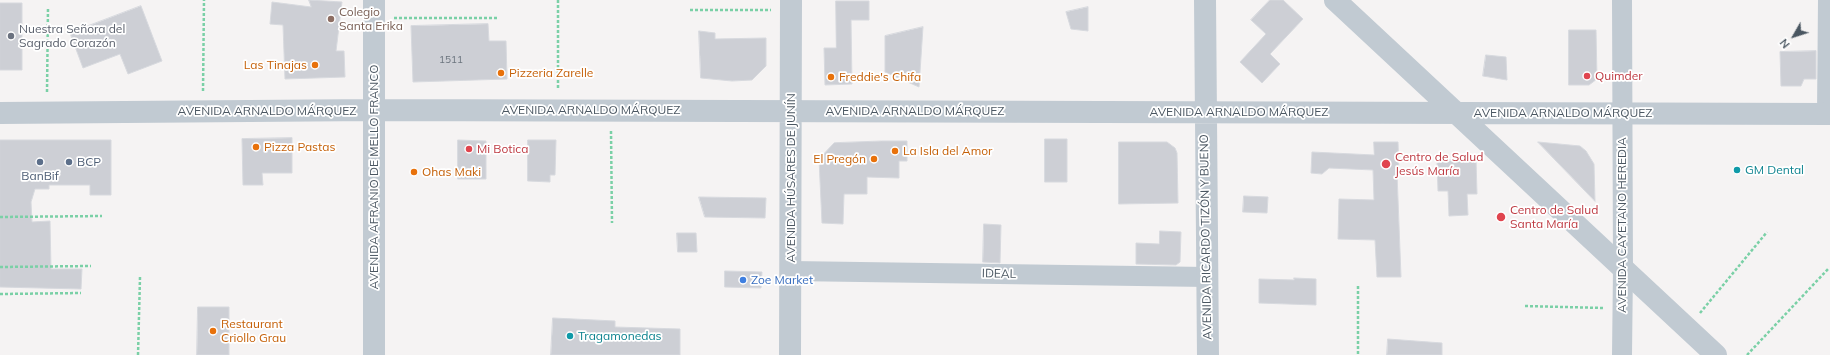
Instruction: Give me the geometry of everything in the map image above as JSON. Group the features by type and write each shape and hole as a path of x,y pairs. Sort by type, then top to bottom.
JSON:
{"street":[{"name":"AVENIDA RICARDO TIZÓN Y BUENO","path":"1205,0 1208,355"},
{"path":"1335,0 1716,355"},
{"name":"AVENIDA CAYETANO HEREDIA","path":"1622,0 1622,355"},
{"path":"1828,0 1829,114"},
{"name":"AVENIDA HÚSARES DE JUNÍN","path":"790,355 791,5"},
{"name":"AVENIDA AFRANIO DE MELLO FRANCO","path":"374,9 374,355"},
{"name":"AVENIDA ARNALDO MÁRQUEZ","path":"0,113 610,110 1829,114"},
{"name":"IDEAL","path":"791,271 1207,277"}],"path":[{"path":"202,111 204,0"},
{"path":"558,0 558,110"},
{"path":"690,10 791,5"},
{"path":"46,112 48,8"},
{"path":"374,9 499,18"},
{"path":"610,110 612,222"},
{"path":"0,217 102,216"},
{"path":"1687,328 1767,232"},
{"path":"0,267 91,266"},
{"path":"1747,355 1829,268"},
{"path":"138,355 140,277"},
{"path":"1358,286 1358,355"},
{"path":"0,294 81,293"},
{"path":"1525,306 1622,308"}],"building":[{"path":"309,0 342,2 336,51 344,51 345,77 285,79 283,25 270,24 272,2 311,7"},
{"path":"1270,0 1283,0 1303,19 1270,54 1280,64 1262,83 1240,62 1266,34 1251,20"},
{"path":"836,1 869,1 869,20 851,20 852,84 825,85 824,48 836,48"},
{"name":"Nuestra Señora del Sagrado Corazón","path":"0,3 22,3 22,70 0,70"},
{"path":"141,6 162,61 128,74 120,54 83,68 70,33"},
{"path":"1088,7 1088,31 1071,29 1066,12"},
{"path":"488,24 489,41 506,41 507,79 413,82 411,26"},
{"path":"923,27 919,87 885,72 885,36"},
{"path":"1569,30 1596,30 1597,79 1589,85 1569,85"},
{"path":"699,31 715,33 715,39 766,38 766,66 752,80 732,81 701,78"},
{"path":"1816,51 1816,79 1804,79 1801,86 1781,86 1780,52"},
{"path":"1486,55 1506,57 1507,80 1483,76"},
{"path":"292,138 292,173 262,173 263,185 243,185 242,139"},
{"path":"1045,139 1067,139 1067,182 1045,182"},
{"path":"0,140 111,140 111,195 90,195 90,185 49,185 49,189 35,189 31,202 32,222 50,221 51,269 82,269 81,289 0,287"},
{"path":"458,140 486,141 486,179 458,179"},
{"path":"528,140 556,140 555,175 550,175 550,182 528,181"},
{"path":"907,141 907,161 899,161 899,178 867,177 867,194 844,194 843,224 822,223 819,159 834,143"},
{"path":"1119,142 1167,142 1175,148 1177,153 1178,203 1119,204"},
{"path":"1374,142 1398,142 1399,173 1397,173 1401,277 1377,277 1375,240 1338,239 1339,199 1374,200 1373,170 1329,168 1322,174 1311,173 1312,152 1374,155"},
{"path":"1538,142 1580,146 1586,151 1594,164 1595,201"},
{"path":"1476,159 1477,194 1467,194 1468,215 1449,216 1448,191 1438,191 1437,161"},
{"path":"1244,196 1268,197 1267,213 1243,212"},
{"path":"699,197 766,198 765,218 705,217"},
{"path":"984,224 1001,225 1000,263 983,262"},
{"path":"1160,231 1181,232 1180,262 1176,265 1136,264 1136,243 1159,244"},
{"path":"677,233 696,233 697,252 678,252"},
{"name":"Zoe Market","path":"725,271 762,272 761,288 725,287"},
{"path":"1294,278 1316,279 1316,305 1259,303 1259,279 1294,280"},
{"name":"Restaurant Criollo Grau","path":"198,307 229,307 229,355 197,355"},
{"path":"553,318 615,321 615,327 680,329 680,355 551,355"},
{"path":"1388,339 1442,343 1442,355 1387,355"}],"place":[{"name":"Colegio Santa Erika","path":"331,19"},
{"name":"Nuestra Señora del Sagrado Corazón","path":"11,36"},
{"name":"Las Tinajas","path":"315,65"},
{"name":"Pizzeria Zarelle","path":"501,73"},
{"name":"Quimder","path":"1587,76"},
{"name":"Freddie's Chifa","path":"831,77"},
{"name":"Pizza Pastas","path":"256,147"},
{"name":"Mi Botica","path":"469,149"},
{"name":"La Isla del Amor","path":"895,151"},
{"name":"El Pregón","path":"874,159"},
{"name":"BanBif","path":"40,162"},
{"name":"BCP","path":"69,162"},
{"name":"Centro de Salud Jesús María","path":"1386,164"},
{"name":"GM Dental","path":"1737,170"},
{"name":"Ohas Maki","path":"414,172"},
{"name":"Centro de Salud Santa María","path":"1501,217"},
{"name":"Zoe Market","path":"743,280"},
{"name":"Restaurant Criollo Grau","path":"213,331"},
{"name":"Tragamonedas","path":"570,336"}]}
